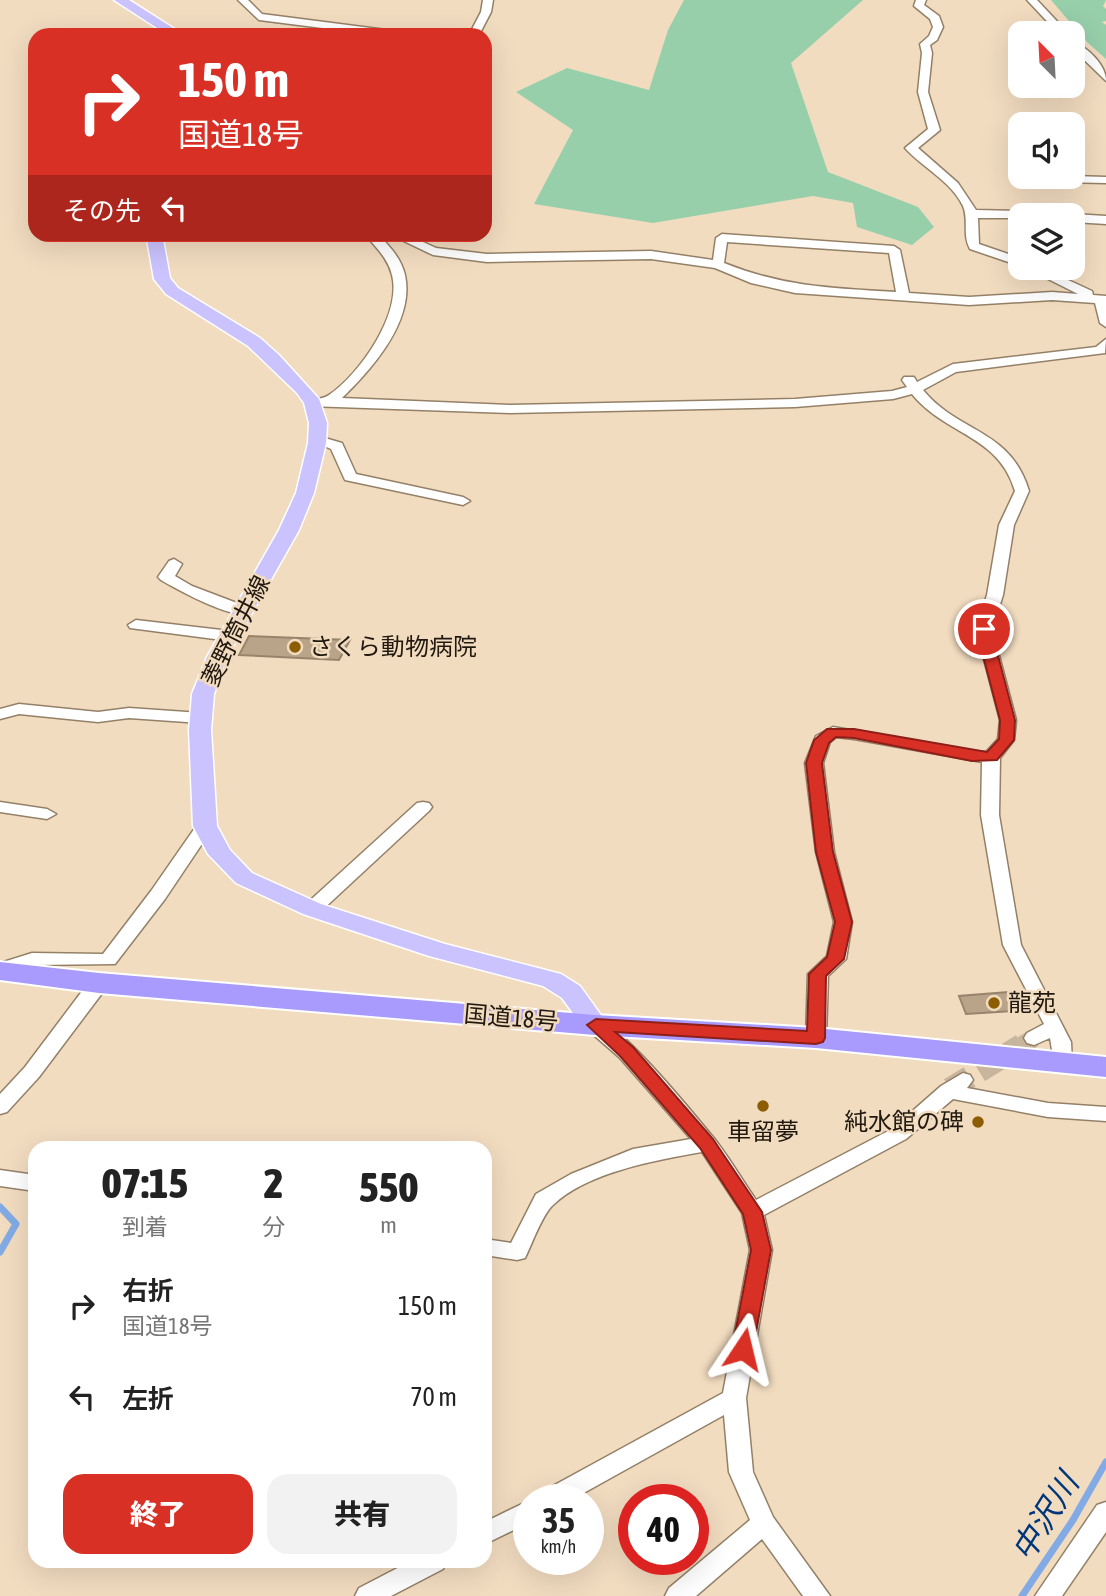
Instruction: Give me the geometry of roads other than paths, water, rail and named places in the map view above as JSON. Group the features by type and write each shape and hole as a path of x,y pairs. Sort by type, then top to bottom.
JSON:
{"highway":[{"name":"国道18号","path":"0,971 99,983 596,1025 816,1038 1106,1067"}],"main road":[{"path":"120,0 166,28"},
{"path":"155,242 162,279 172,290 254,342 303,389 322,402"},
{"name":"菱野筒井線","path":"322,402 318,440 305,493 289,530 217,657 203,694 201,718 205,826 220,854 244,878 312,909 438,950 552,980 571,992 596,1025"}],"street":[{"path":"243,0 259,17 346,28"},
{"path":"478,28 486,12 488,0"},
{"path":"921,0 919,6 935,18 938,26 933,38 925,44 927,53 923,92 934,130 911,148 958,190 971,214 970,236 974,246 1006,256"},
{"path":"1032,0 1052,21"},
{"path":"1085,55 1106,78"},
{"path":"1085,180 1106,180"},
{"path":"971,214 1008,214"},
{"path":"1085,216 1106,220"},
{"path":"718,264 722,238 894,250 903,297"},
{"path":"322,402 346,387 390,330 399,300 400,277 397,264 380,242"},
{"path":"413,242 433,251 487,258 635,254 718,264 755,280 795,289 969,300 1052,296 1104,299"},
{"path":"1059,280 1104,299"},
{"path":"1104,299 1106,323"},
{"path":"322,402 550,408 795,403 894,395 912,384 953,368 1100,350 1106,342"},
{"path":"912,384 933,409 1009,458 1019,474 1022,491 1014,501 1002,535 991,613 984,629 1008,720 1006,740 991,757 990,815 1012,945 1055,1027 1061,1042 1062,1063"},
{"path":"318,440 337,446 350,477 463,501"},
{"path":"174,564 166,577 187,589 244,611"},
{"path":"136,625 230,636"},
{"path":"0,714 19,709 98,717 129,713 201,718"},
{"path":"816,1038 818,974 836,959 844,922 825,852 818,801 814,763 822,740 833,732 854,734 972,756 991,757"},
{"path":"0,807 47,814"},
{"path":"312,909 423,807"},
{"path":"0,971 32,959 108,960 158,895 205,826"},
{"path":"0,1107 32,1072 99,983"},
{"path":"596,1025 626,1052 707,1144 752,1212 761,1250 734,1398 741,1472 764,1523 817,1596"},
{"path":"1034,1038 1055,1027"},
{"path":"752,1212 900,1134 956,1085 1048,1110 1106,1114"},
{"path":"492,1248 517,1252 544,1200 578,1179 633,1157 707,1144"},
{"path":"0,1178 28,1182"},
{"path":"578,1484 734,1398"},
{"path":"1048,1596 1106,1512"},
{"path":"492,1530 513,1519"},
{"path":"678,1596 764,1523"},
{"path":"368,1596 421,1568"}],"waterway":[{"path":"0,1207 16,1224 0,1252"},
{"name":"中沢川","path":"1022,1596 1073,1520 1106,1462"}],"tunnel":[{"path":"1019,1047 1034,1038"},
{"path":"950,1089 1022,1045"}],"place":[{"name":"さくら動物病院","path":"295,647"},
{"name":"龍苑","path":"994,1003"},
{"name":"車留夢","path":"763,1106"},
{"name":"純水館の碑","path":"978,1122"}]}
